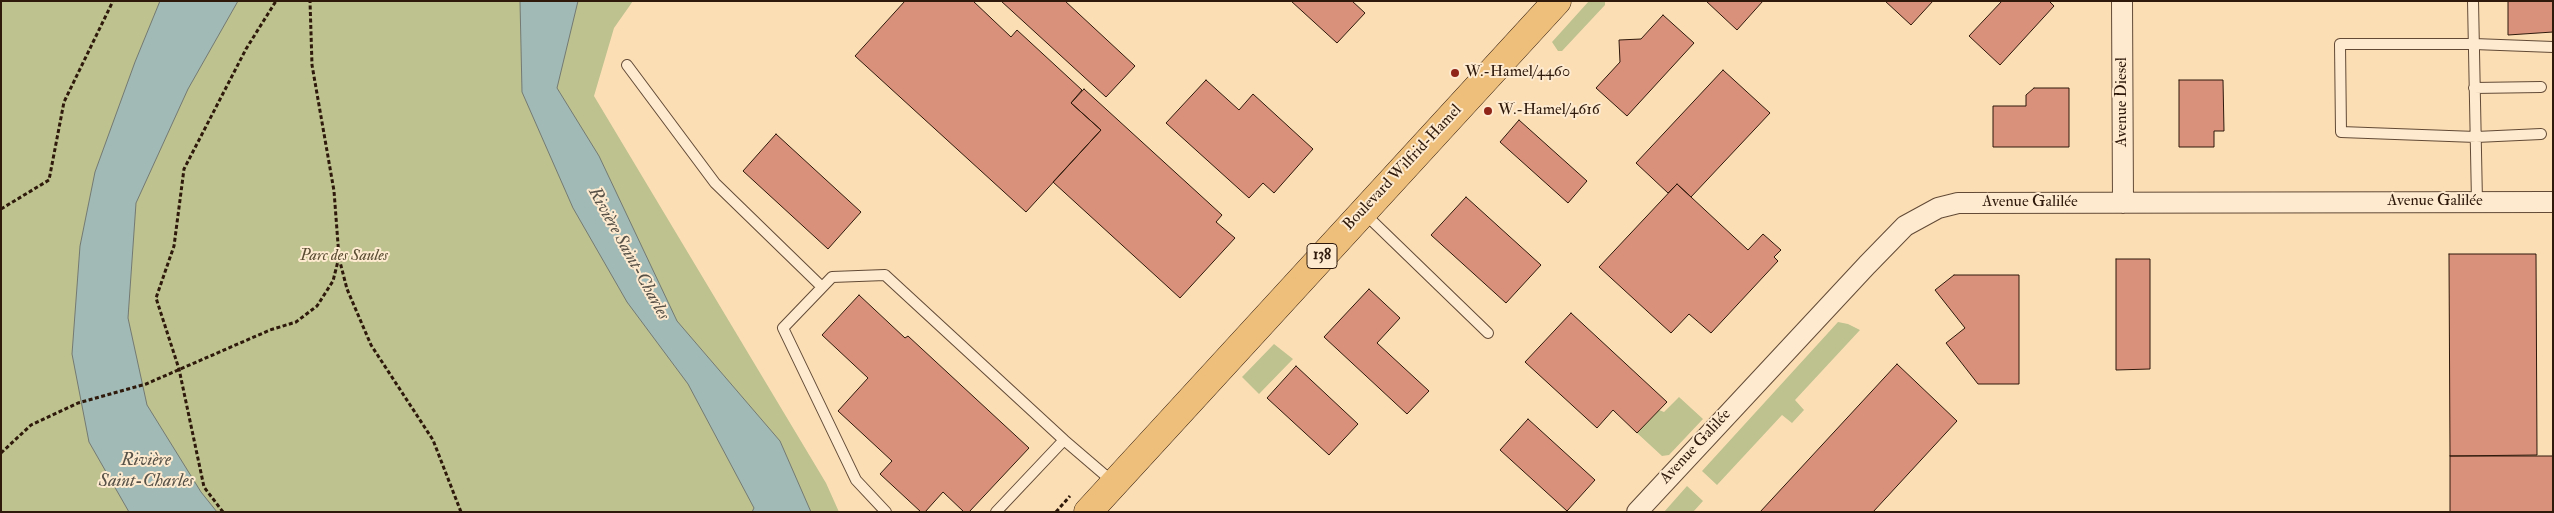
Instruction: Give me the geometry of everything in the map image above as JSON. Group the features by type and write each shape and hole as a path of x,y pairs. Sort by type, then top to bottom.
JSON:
{"main road":[{"name":"Boulevard Wilfrid-Hamel","path":"1081,502 1114,483 1557,1"}],"street":[{"name":"Avenue Diesel","path":"2122,1 2123,203"},
{"name":"Avenue Galilée","path":"1637,512 1905,226 1938,208 1958,203 2553,202"}],"lane":[{"path":"2473,1 2477,202"},
{"path":"2541,134 2476,137 2341,132 2340,44 2474,44 2553,47"},
{"path":"627,65 715,183 822,287"},
{"path":"2474,88 2541,87"},
{"path":"1363,212 1488,333"},
{"path":"886,512 856,480 783,328 832,276 885,275 1064,440 1114,483"},
{"path":"996,512 1064,440"}],"path":[{"path":"1,209 50,180 64,102 114,1"},
{"path":"223,512 204,487 179,370 156,298 174,246 184,169 246,49 276,1"},
{"path":"310,1 312,65 334,191 339,257 347,289 371,345 433,440 461,512"},
{"path":"1,454 31,425 78,403 146,384 270,330 296,322 317,306 333,281 339,257"},
{"path":"1056,512 1081,502"}],"green space":[{"name":"Parc des Saules","path":"1,1 633,1 614,28 594,96 826,483 839,512 1,512"},
{"path":"1589,1 1605,1 1605,5 1562,51 1558,51 1552,42"},
{"path":"1838,322 1848,324 1860,330 1795,400 1804,410 1792,423 1782,415 1717,485 1702,471"},
{"path":"1274,344 1293,359 1259,394 1242,377"},
{"path":"1679,397 1703,419 1669,455 1662,456 1637,433 1659,410 1664,412"},
{"path":"1687,486 1703,501 1693,512 1664,512"}],"water":[{"name":"Rivière Saint-Charles","path":"160,1 238,1 188,89 136,203 128,318 147,405 201,492 217,512 129,512 89,442 72,354 80,246 95,172 135,62"},
{"name":"Rivière Saint-Charles","path":"520,1 578,1 557,88 599,156 677,321 780,441 811,512 752,512 754,508 688,384 627,302 573,208 522,92"}],"building":[{"path":"905,1 973,1 1011,37 1017,30 1082,90 1071,103 1101,130 1026,212 855,56"},
{"path":"1001,1 1065,1 1135,66 1106,97"},
{"path":"1291,1 1352,1 1365,13 1337,43"},
{"path":"1706,1 1763,1 1737,30"},
{"path":"1885,1 1933,1 1911,25"},
{"path":"2002,1 2049,1 2054,6 2000,65 1969,36"},
{"path":"2508,1 2553,1 2553,32 2508,35"},
{"path":"1663,15 1694,43 1627,116 1596,88 1620,62 1619,40 1641,39"},
{"path":"1723,70 1770,113 1691,197 1677,184 1668,193 1636,163"},
{"path":"1206,80 1239,110 1253,94 1313,149 1274,193 1263,183 1249,198 1166,123"},
{"path":"2179,80 2223,80 2224,131 2214,131 2214,147 2179,147"},
{"path":"2034,88 2069,88 2069,147 1993,147 1993,106 2026,106 2026,95"},
{"path":"1084,89 1222,215 1216,222 1235,238 1180,298 1053,182 1101,130 1071,103"},
{"path":"1519,120 1587,181 1568,203 1500,142"},
{"path":"776,134 861,212 828,249 743,171"},
{"path":"1677,184 1748,250 1763,234 1781,250 1774,257 1778,261 1711,333 1689,314 1671,333 1599,267"},
{"path":"1466,197 1541,265 1506,303 1431,235"},
{"path":"2449,254 2536,254 2537,455 2450,456"},
{"path":"2116,259 2150,259 2150,369 2116,370"},
{"path":"1954,275 2019,275 2019,384 1978,384 1946,343 1965,328 1935,290"},
{"path":"1369,289 1400,318 1377,343 1429,391 1407,414 1324,337"},
{"path":"859,295 905,338 908,336 1029,448 969,512 964,512 943,492 925,512 921,512 880,474 892,461 838,411 868,378 822,335"},
{"path":"1571,313 1667,402 1637,433 1613,410 1597,428 1525,362"},
{"path":"1897,364 1957,421 1873,512 1760,512"},
{"path":"1296,366 1358,424 1329,455 1267,398"},
{"path":"1528,419 1595,480 1567,511 1500,450"},
{"path":"2450,456 2553,456 2553,512 2450,512"}],"place":[{"name":"W.-Hamel/4460","path":"1455,73"},
{"name":"W.-Hamel/4616","path":"1488,111"}]}
